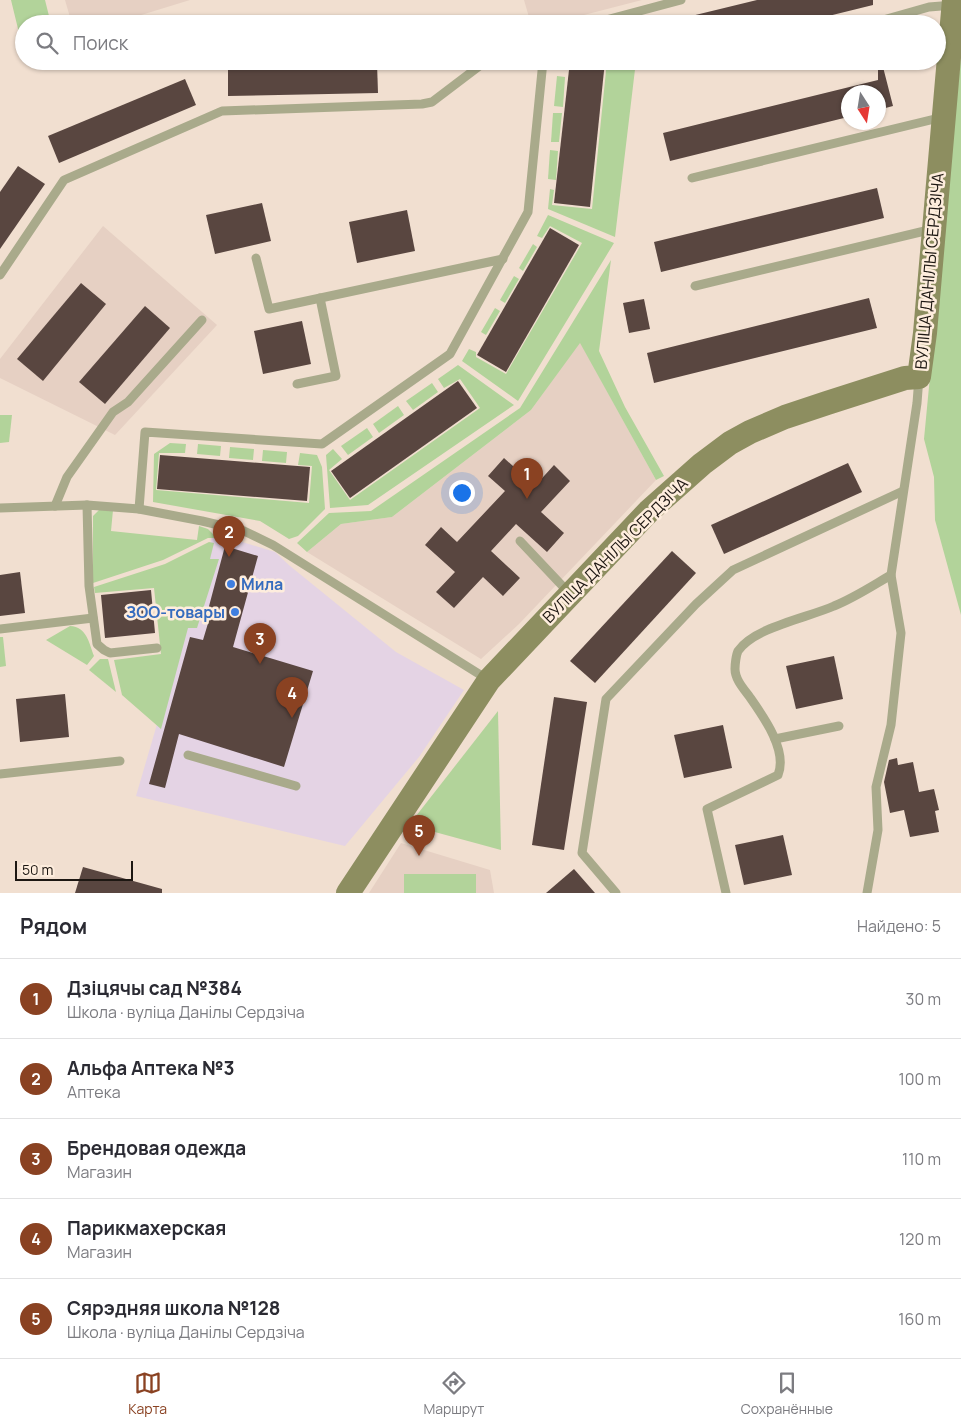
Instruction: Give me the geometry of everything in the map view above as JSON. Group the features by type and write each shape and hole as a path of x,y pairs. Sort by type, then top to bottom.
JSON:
{"street":[{"name":"ВУЛІЦА ДАНІЛЫ СЕРДЗІЧА","path":"348,893 489,680 649,510 702,464 730,443 750,432 785,417 905,378 919,377 954,3"}],"lane":[{"path":"625,15 682,0"},
{"path":"901,15 929,7 954,3"},
{"path":"0,275 64,180 222,111 422,104 432,102 474,70"},
{"path":"139,509 145,432 322,444 450,354 528,212 542,70"},
{"path":"692,178 944,117"},
{"path":"695,286 933,228"},
{"path":"256,258 269,309 503,259"},
{"path":"297,384 336,376 320,298"},
{"path":"55,506 67,477 112,412 128,402 202,320"},
{"path":"867,893 878,830 876,787 891,725 901,633 891,575 917,403 919,377"},
{"path":"616,893 582,853 606,699 696,604 733,570 903,491"},
{"path":"87,505 89,586 97,644 110,653 157,648"},
{"path":"0,508 87,505 139,509 244,530 273,545 489,680"},
{"path":"520,541 570,594"},
{"path":"726,893 707,809 778,775 781,766 775,739 764,717 739,683 735,670 737,652 751,639 769,629 835,606 891,575"},
{"path":"0,629 93,618"},
{"path":"775,739 839,726"},
{"path":"188,755 296,786"},
{"path":"0,774 120,761"}],"shaded area":[{"path":"65,0 190,0 141,15 69,15"},
{"path":"524,0 642,0 584,15 528,15"},
{"path":"103,226 217,325 115,435 0,378 0,359"},
{"path":"580,342 656,480 519,624 481,659 307,552 341,524 392,517 531,410"},
{"path":"213,533 275,552 396,652 464,690 419,757 345,846 136,796"},
{"path":"401,843 490,870 494,893 369,893"}],"green space":[{"path":"11,0 45,0 49,15 15,16"},
{"path":"961,53 961,615 935,520 934,477 924,439"},
{"path":"606,70 635,70 615,237 548,209 550,189 554,190 552,205 592,209"},
{"path":"557,76 565,77 563,107 554,106"},
{"path":"553,113 562,113 559,142 551,142"},
{"path":"550,150 558,151 556,180 548,179"},
{"path":"548,215 614,243 518,401 462,361 469,349 476,352 476,357 506,374 582,243 550,226 542,238 537,236"},
{"path":"533,244 537,247 523,271 519,268"},
{"path":"611,260 599,351 625,407 664,476 656,480 580,343 531,410 392,517 341,524 307,552 297,543 329,513 371,511 520,408"},
{"path":"514,276 519,279 505,303 500,300"},
{"path":"495,308 500,311 486,335 481,332"},
{"path":"458,365 514,405 368,505 330,508 326,455 333,449 342,459 329,470 350,500 480,408 460,379 444,388 438,379"},
{"path":"432,383 438,392 413,410 406,401"},
{"path":"398,406 404,415 379,433 373,424"},
{"path":"0,415 12,415 9,442 0,443"},
{"path":"367,428 373,437 348,455 341,446"},
{"path":"170,443 186,444 185,453 159,453 156,490 309,503 312,466 298,465 300,453 317,455 322,467 325,509 298,536 289,539 260,521 153,502 154,454"},
{"path":"198,444 221,446 220,456 197,454"},
{"path":"230,447 254,449 253,460 229,458"},
{"path":"263,450 287,452 286,463 262,461"},
{"path":"99,510 113,510 111,531 197,540 199,526 208,529 217,538 208,538 163,560 93,583 93,516"},
{"path":"209,542 214,543 210,559 219,559 197,628 188,628 161,729 122,695 114,660 161,654 154,588 95,593 94,587 165,564"},
{"path":"70,626 80,629 89,641 94,656 87,665 46,640"},
{"path":"0,637 3,637 6,666 0,667"},
{"path":"100,659 108,659 116,692 89,670"},
{"path":"498,711 501,850 409,825"},
{"path":"404,874 476,874 476,893 404,893"}],"building":[{"path":"757,0 873,0 873,5 832,15 695,15"},
{"path":"228,70 377,70 378,93 228,96"},
{"path":"569,70 604,70 590,207 554,203"},
{"path":"878,70 884,70 893,106 886,108 886,85 858,85 878,80"},
{"path":"185,79 196,105 59,163 48,136"},
{"path":"841,89 841,119 670,161 663,133"},
{"path":"18,166 45,184 0,249 0,192"},
{"path":"877,188 884,218 661,272 654,242"},
{"path":"262,203 271,241 215,254 206,215"},
{"path":"407,210 415,251 357,263 349,222"},
{"path":"550,228 579,245 506,372 477,355"},
{"path":"81,283 106,304 43,381 17,359"},
{"path":"869,298 877,328 654,383 647,353"},
{"path":"644,299 650,329 629,333 623,303"},
{"path":"145,306 170,328 105,404 79,382"},
{"path":"302,321 311,364 263,374 254,331"},
{"path":"458,381 477,408 350,498 331,471"},
{"path":"160,455 310,467 307,501 157,489"},
{"path":"504,458 535,486 554,465 570,481 541,512 564,533 547,552 516,524 491,551 520,578 503,596 483,577 454,608 436,592 455,572 425,545 441,527 457,542 505,491 488,476"},
{"path":"848,463 862,492 724,554 711,525"},
{"path":"225,546 258,556 233,647 313,671 284,767 179,734 165,788 149,784 190,637 203,640 212,610 208,610"},
{"path":"672,551 696,573 595,683 570,661"},
{"path":"20,572 25,613 0,616 0,575"},
{"path":"151,590 155,633 105,638 101,595"},
{"path":"834,656 843,699 796,709 786,666"},
{"path":"65,694 69,737 20,742 16,699"},
{"path":"554,697 587,702 564,850 532,845"},
{"path":"723,725 732,768 684,778 674,735"},
{"path":"897,758 898,765 913,762 919,792 934,789 939,810 935,811 939,832 910,837 904,810 890,813 884,782 889,760"},
{"path":"783,835 792,875 744,885 735,845"},
{"path":"83,867 162,889 162,893 75,893"},
{"path":"574,869 595,893 546,893"}],"place":[{"name":"Дзіцячы сад №384","path":"527,499"},
{"name":"Альфа Аптека №3","path":"229,557"},
{"name":"Мила","path":"231,584"},
{"name":"ЗОО-товары","path":"235,612"},
{"name":"Брендовая одежда","path":"260,664"},
{"name":"Парикмахерская","path":"292,718"},
{"name":"Сярэдняя школа №128","path":"419,856"}]}
